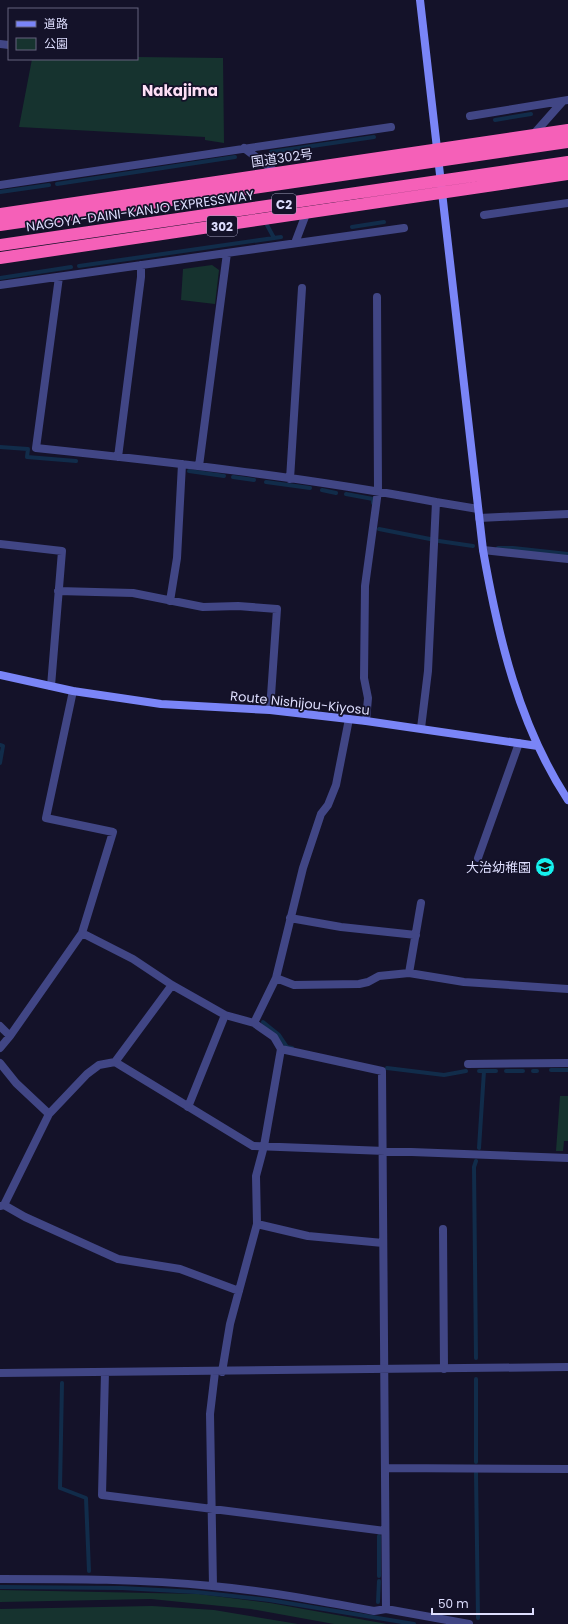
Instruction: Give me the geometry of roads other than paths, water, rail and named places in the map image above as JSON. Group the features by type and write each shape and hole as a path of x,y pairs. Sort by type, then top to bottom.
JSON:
{"highway":[{"name":"国道302号","path":"0,214 568,130"},
{"name":"NAGOYA-DAINI-KANJO EXPRESSWAY","path":"0,225 568,142"},
{"name":"NAGOYA-DAINI-KANJO EXPRESSWAY","path":"0,246 568,162"},
{"name":"302","path":"0,258 443,194 568,174"}],"street":[{"path":"420,0 479,518 494,611 511,673 538,746 568,800"},
{"path":"470,116 565,101"},
{"path":"532,136 565,101"},
{"path":"0,185 391,126"},
{"path":"244,148 277,173"},
{"path":"484,216 568,202"},
{"path":"294,243 306,214"},
{"path":"0,285 404,228"},
{"path":"199,466 228,253"},
{"path":"118,457 141,277 141,265"},
{"path":"59,277 36,448 199,466 378,491 478,509"},
{"path":"290,479 302,288"},
{"path":"366,721 368,698 364,678 365,586 378,491 377,297"},
{"path":"170,601 177,558 182,464"},
{"path":"421,728 428,671 436,502"},
{"path":"479,518 568,514"},
{"path":"0,544 62,551 51,686"},
{"path":"483,550 568,559"},
{"path":"58,591 133,593 203,608 238,606 277,609 270,710"},
{"name":"Route Nishijou-Kiyosu","path":"0,675 73,691 161,704 270,710 421,728 538,746"},
{"path":"0,1048 53,977 82,933 113,832 46,818 73,691"},
{"path":"254,1023 276,978 303,868 320,818 328,805 336,785 349,719"},
{"path":"478,858 519,743"},
{"path":"409,973 421,903"},
{"path":"290,918 341,927 416,935"},
{"path":"82,933 132,959 172,985 225,1015 254,1023 274,1037 281,1049 264,1146 256,1176 257,1224 218,1372 210,1414 213,1586"},
{"path":"276,978 294,985 359,984 368,982 379,976 409,973 464,982 568,989"},
{"path":"116,1062 132,1036 172,985"},
{"path":"188,1106 225,1015"},
{"path":"0,1026 10,1036"},
{"path":"281,1049 382,1071 386,1609"},
{"path":"239,1291 180,1269 118,1259 2,1206 49,1114 87,1074 98,1065 116,1062 253,1146 568,1158"},
{"path":"0,1063 16,1083 49,1114"},
{"path":"468,1064 568,1063"},
{"path":"257,1224 308,1236 383,1243"},
{"path":"443,1229 444,1369"},
{"path":"0,1373 218,1372 568,1367"},
{"path":"105,1372 102,1495 385,1531"},
{"path":"385,1468 568,1469"},
{"path":"0,1579 134,1581 213,1586 288,1595 374,1611 386,1609 469,1624"}],"waterway":[{"path":"495,120 531,114"},
{"path":"271,152 374,137"},
{"path":"57,184 235,157"},
{"path":"0,192 49,185"},
{"path":"352,227 384,222"},
{"path":"267,225 274,238"},
{"path":"79,266 281,237"},
{"path":"0,278 71,267"},
{"path":"0,447 28,449 27,457 76,461"},
{"path":"189,471 224,476"},
{"path":"233,477 254,480"},
{"path":"266,482 310,488"},
{"path":"322,490 336,493"},
{"path":"346,494 373,499 373,503"},
{"path":"379,529 430,539"},
{"path":"439,541 473,546"},
{"path":"498,548 513,548 568,554"},
{"path":"0,745 3,746 0,763"},
{"path":"263,1022 279,1035 287,1047 292,1048"},
{"path":"387,1068 444,1075 466,1071"},
{"path":"551,1070 568,1070"},
{"path":"479,1071 496,1071"},
{"path":"479,1148 484,1071"},
{"path":"506,1071 523,1071"},
{"path":"476,1161 474,1167 476,1358"},
{"path":"476,1379 476,1462"},
{"path":"62,1383 60,1488 86,1498 89,1571"},
{"path":"476,1473 478,1618"},
{"path":"379,1536 379,1576"},
{"path":"378,1602 379,1581"},
{"path":"0,1587 122,1588 196,1592 269,1600 414,1624"}],"place":[{"name":"大治幼稚園","path":"545,867"}],"district":[{"name":"Nakajima","path":"180,90"}]}
